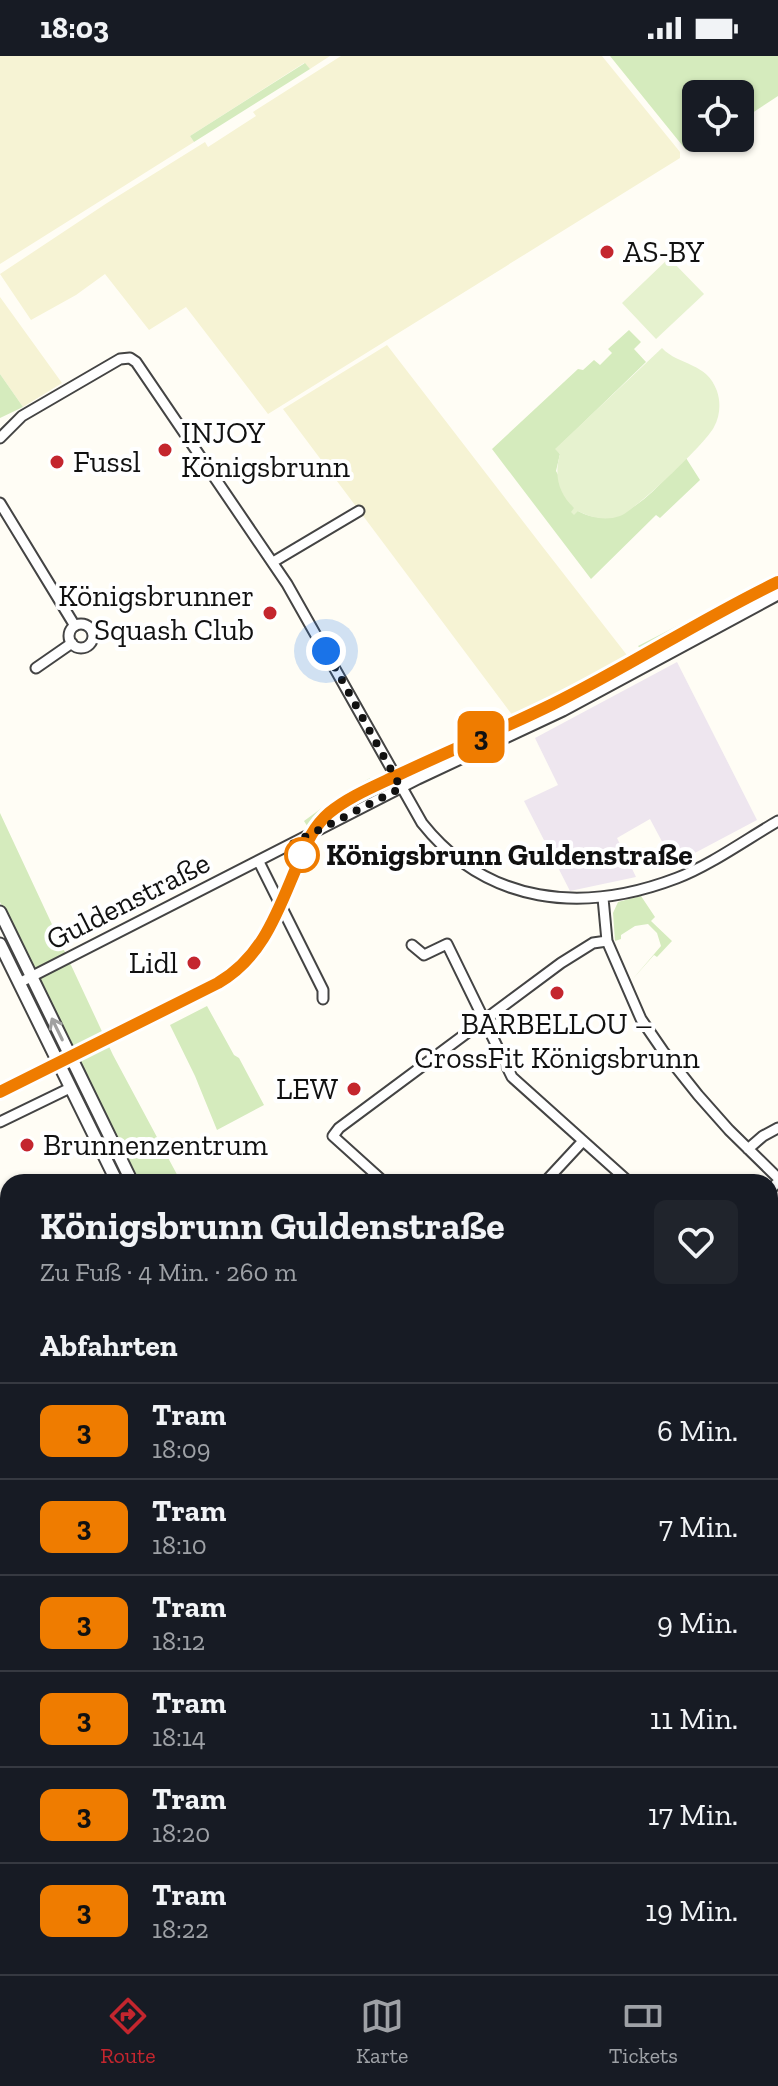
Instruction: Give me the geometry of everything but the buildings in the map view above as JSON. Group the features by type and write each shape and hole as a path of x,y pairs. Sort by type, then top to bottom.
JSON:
{"street":[{"path":"0,423 22,416 120,359 132,359 185,431 273,562 401,788 432,836 459,861 483,877 501,885 558,899 603,898 679,877 778,821"},
{"path":"0,438 22,416"},
{"path":"0,503 75,626"},
{"path":"273,562 359,511"},
{"name":"Guldenstraße","path":"19,983 401,788 563,711 778,595"},
{"path":"86,625 92,631 93,638 89,645 82,648 72,643 70,632 75,626 86,625"},
{"path":"36,668 72,643"},
{"path":"259,862 323,990 323,999"},
{"path":"603,898 607,941 641,1019 705,1103 772,1174"},
{"path":"0,912 128,1174"},
{"path":"374,1174 333,1136 339,1128 584,947 607,941"},
{"path":"0,944 113,1174"},
{"path":"412,945 424,955 447,944 512,1077 620,1174"},
{"path":"0,1122 70,1088"},
{"path":"748,1149 778,1128"},
{"path":"552,1174 583,1141"}],"shaded area":[{"path":"0,56 330,56 310,69 304,63 190,136 194,142 0,264"},
{"path":"341,56 602,56 680,152 680,158 268,414 186,307 149,330 105,274 76,295 31,320 0,274 205,142 208,147 256,116 253,112"},
{"path":"0,297 62,383 23,407 0,374"},
{"path":"387,345 630,659 516,720 283,409"},
{"path":"677,662 757,820 674,864 650,819 617,838 636,877 570,891 524,801 558,785 535,738"}],"green space":[{"path":"610,56 778,56 778,96 754,112 754,80 682,80 682,145"},
{"path":"305,63 310,69 194,142 190,136"},
{"path":"669,258 704,294 656,339 622,303"},
{"path":"629,330 641,342 634,349 646,362 556,449 560,454 556,471 578,511 594,517 610,517 638,504 686,458 700,480 660,518 656,515 591,579 492,449 578,369 583,370 594,360 600,365 612,353 608,349"},
{"path":"662,348 700,369 712,382 719,405 714,427 685,461 628,511 609,518 593,517 578,511 574,515 571,512 574,508 564,496 559,483 557,469 560,454 555,449"},
{"path":"0,374 23,407 0,418"},
{"path":"778,574 778,590 649,659 638,646"},
{"path":"637,656 641,664 543,716 415,776 406,769 516,720"},
{"path":"370,778 374,785 324,814 309,829 304,821"},
{"path":"0,813 113,1055 177,1174 136,1174 0,902"},
{"path":"641,896 655,917 651,921 672,941 657,957 654,955 631,981 661,946 657,933 648,924 635,926 615,941 613,913 618,902"},
{"path":"207,1006 264,1105 217,1130 170,1025"}],"tram line":[{"path":"0,1092 218,983 245,964 261,945 312,833 332,810 553,704 778,582"},
{"name":"3","path":"0,1092 218,983 236,971 265,938 312,833 324,817 337,807 594,683 778,582"}],"place":[{"name":"AS-BY","path":"607,252"},
{"name":"INJOY Königsbrunn","path":"165,450"},
{"name":"Fussl","path":"57,462"},
{"name":"Königsbrunner Squash Club","path":"270,613"},
{"name":"Königsbrunn Guldenstraße","path":"302,855"},
{"name":"Lidl","path":"194,963"},
{"name":"BARBELLOU – CrossFit Königsbrunn","path":"557,993"},
{"name":"LEW","path":"354,1089"},
{"name":"Brunnenzentrum","path":"27,1145"}],"route":[{"path":"302,855 293,843 401,788 326,651"}]}
